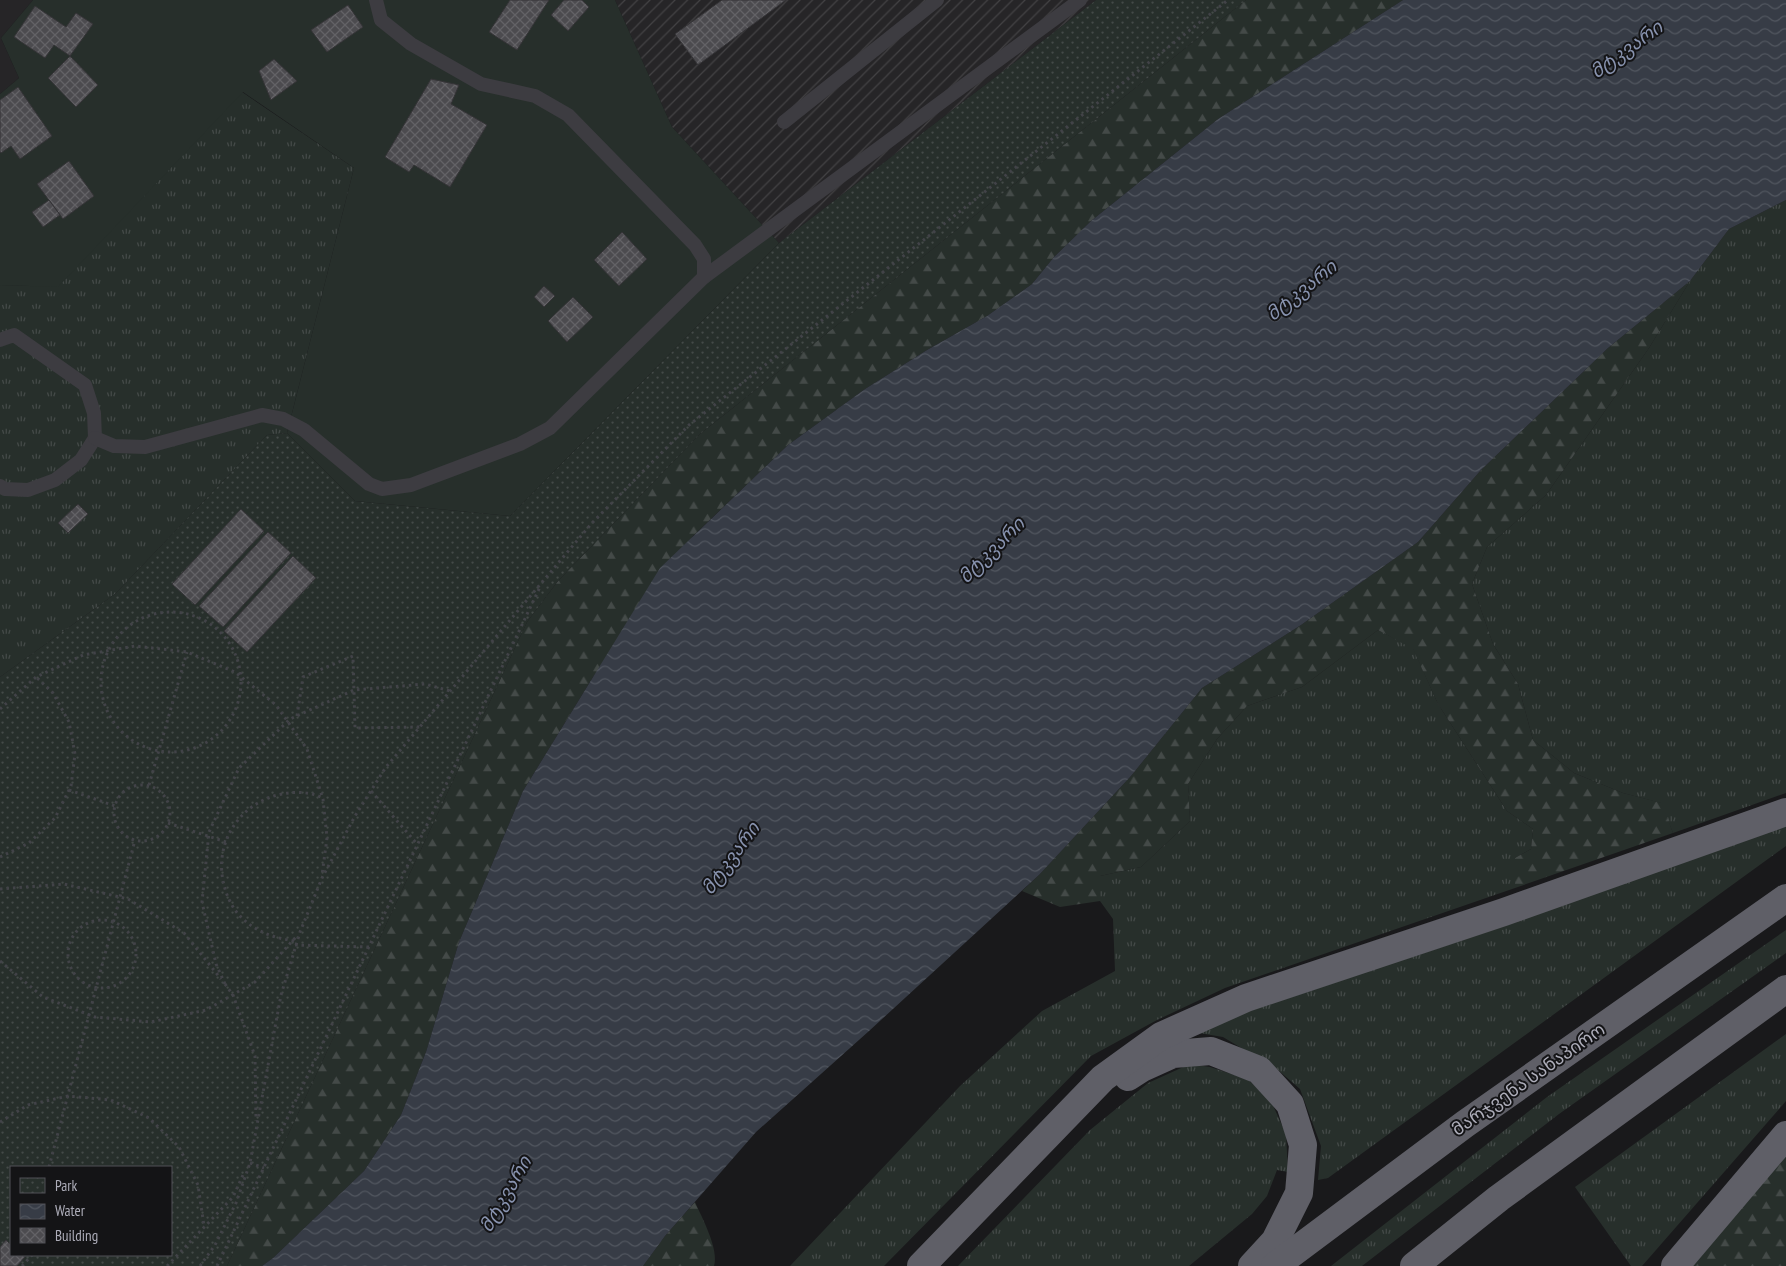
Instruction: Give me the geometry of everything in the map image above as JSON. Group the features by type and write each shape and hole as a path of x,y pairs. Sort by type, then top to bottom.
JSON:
{"highway":[{"path":"921,1266 1103,1078 1161,1036 1246,998 1504,912 1786,812"},
{"name":"მარჯვენა სანაპირო","path":"1275,1266 1465,1124 1786,898"},
{"path":"1414,1266 1499,1198 1786,988"},
{"path":"1062,1120 1142,1068 1173,1054 1211,1051 1259,1070 1290,1104 1303,1145 1299,1193 1275,1241 1252,1266"},
{"path":"1675,1266 1786,1135"}],"lane":[{"path":"376,0 381,20 411,44 481,84 535,96 568,115 695,244 704,259 704,277"},
{"path":"784,122 937,0"},
{"path":"95,438 114,446 145,447 262,415 283,419 304,430 369,484 382,489 411,485 520,444 550,428 704,277 1076,1"},
{"path":"0,340 14,335 85,385 94,413 95,438 81,460 55,480 28,490 6,489 0,486"}],"path":[{"path":"200,1266 215,1244 236,1203 250,1162 281,995 300,932 322,878 355,816 386,767 592,523 688,425 1228,0"},
{"path":"218,1266 543,582"},
{"path":"168,612 190,614 210,624 226,638 237,658 240,676 238,701 228,723 210,740 188,750 159,751 140,746 121,731 107,711 101,688 103,663 112,643 128,627 147,616 168,612"},
{"path":"0,709 36,677 84,655 109,650 135,646 187,652 235,672 276,705 306,749 324,798 327,838 322,878"},
{"path":"149,785 187,652"},
{"path":"297,716 303,677 353,656 355,728 420,727"},
{"path":"0,857 29,843 55,818 69,790 75,754 69,722 53,693 36,677"},
{"path":"225,984 216,964 202,902 209,832 239,768 288,722 354,690 424,684 450,691"},
{"path":"138,785 149,785 156,788 168,801 170,810 168,823 159,835 151,840 135,840 124,835 117,827 114,818 116,800 129,788 138,785"},
{"path":"69,790 115,806"},
{"path":"371,791 418,845"},
{"path":"294,941 263,933 242,918 228,897 221,872 226,842 233,825 249,808 269,796 292,792 315,794 324,798"},
{"path":"168,823 226,842"},
{"path":"49,1166 135,840"},
{"path":"0,889 64,884 120,897 128,899 184,933 233,995 255,1056 256,1128"},
{"path":"98,920 114,922 127,930 134,940 136,962 131,972 123,981 113,987 90,986 80,980 73,971 68,960 69,945 78,930 87,923 98,920"},
{"path":"0,961 43,996 90,1015 151,1022 206,1010 255,982 294,941 300,932"},
{"path":"295,946 369,947"},
{"path":"0,1122 28,1105 68,1096 111,1100 149,1118 179,1148 198,1185 204,1226"},
{"path":"250,1162 264,1168"},
{"path":"167,1266 233,1197 250,1162"},
{"path":"22,1266 31,1256"}],"shaded area":[{"path":"0,0 33,0 1,38 19,78 0,94"},
{"path":"615,0 1096,0 779,243 672,127"}],"green space":[{"path":"33,0 615,0 672,127 779,243 510,516 355,501 287,433 354,168 243,92 58,287 0,285 0,94 19,78 1,38"},
{"path":"1096,0 1246,0 700,434 558,581 527,622 227,1266 0,1266 0,677 115,594 267,435 287,433 355,501 510,516 779,243"},
{"path":"1246,0 1403,0 1218,119 1091,221 1054,257 1032,284 987,316 927,350 865,389 788,445 693,536 593,677 523,791 459,942 426,1052 401,1115 364,1171 273,1258 262,1266 227,1266 527,622 558,581 700,434"},
{"path":"242,92 354,168 287,433 267,435 115,594 0,677 0,285 58,286"},
{"path":"1786,200 1786,793 1673,833 1661,803 1623,793 1574,773 1533,740 1518,684 1493,644 1472,584 1487,547 1546,495 1649,348 1690,281 1729,229"},
{"path":"1690,281 1649,348 1546,495 1487,547 1472,584 1493,644 1518,684 1533,740 1574,773 1623,793 1662,803 1673,833 1515,888 1515,858 1531,849 1533,829 1507,811 1438,704 1413,649 1378,630 1302,687 1247,706 1217,739 1188,784 1190,821 1141,867 1100,876 1100,901 1060,907 1022,891 1131,776 1202,688 1301,625 1418,542 1481,470 1608,348"},
{"path":"1378,630 1413,648 1438,704 1507,811 1533,829 1531,849 1515,858 1515,888 1225,988 1157,1020 1091,1056 884,1266 790,1266 960,1086 1042,1011 1115,971 1113,919 1100,901 1100,876 1141,867 1190,821 1188,784 1217,739 1247,706 1302,687"},
{"path":"1786,820 1786,846 1328,1178 1318,1180 1321,1146 1300,1089 1278,1070 1223,1037 1199,1033 1198,1029"},
{"path":"1786,930 1786,953 1559,1114 1362,1266 1331,1266 1547,1097"},
{"path":"1786,1034 1786,1101 1642,1266 1631,1266 1575,1187"},
{"path":"1190,1064 1210,1067 1247,1079 1270,1099 1286,1134 1288,1172 1277,1170 1267,1196 1252,1214 1189,1266 958,1266 1090,1130 1148,1083"},
{"path":"1786,1149 1786,1266 1690,1266"},
{"path":"695,1202 712,1242 715,1259 714,1266 643,1266 665,1236"}],"water":[{"name":"მტკვარი","path":"1403,0 1786,0 1786,200 1729,229 1690,281 1608,348 1481,470 1418,542 1301,625 1202,688 1131,776 1039,875 756,1132 665,1236 643,1266 262,1266 273,1258 364,1171 401,1115 426,1052 459,942 523,791 660,568 788,445 865,389 927,350 987,316 1032,284 1054,257 1091,221 1218,119"}],"building":[{"path":"510,0 549,0 517,50 489,32"},
{"path":"564,0 582,0 589,7 568,31 551,15"},
{"path":"722,0 786,0 698,65 675,34"},
{"path":"348,5 363,27 327,52 311,30"},
{"path":"35,6 66,27 76,13 93,24 70,56 54,45 45,58 14,37"},
{"path":"70,56 98,85 76,107 48,78"},
{"path":"274,59 297,81 271,100 259,71"},
{"path":"431,79 459,85 451,104 487,125 450,187 414,165 409,172 385,157"},
{"path":"18,87 52,136 20,159 11,146 0,152 0,100"},
{"path":"69,161 94,196 63,219 37,184"},
{"path":"49,200 60,215 43,227 32,212"},
{"path":"622,232 647,259 619,286 594,260"},
{"path":"544,286 555,296 544,307 534,297"},
{"path":"573,297 593,317 567,342 548,321"},
{"path":"78,504 88,514 68,533 58,523"},
{"path":"241,509 264,531 195,605 172,584"},
{"path":"268,532 291,553 223,627 199,606"},
{"path":"293,556 316,578 247,652 224,631"},
{"path":"6,1240 10,1244 10,1256 25,1257 17,1266 0,1266 0,1247"}]}
